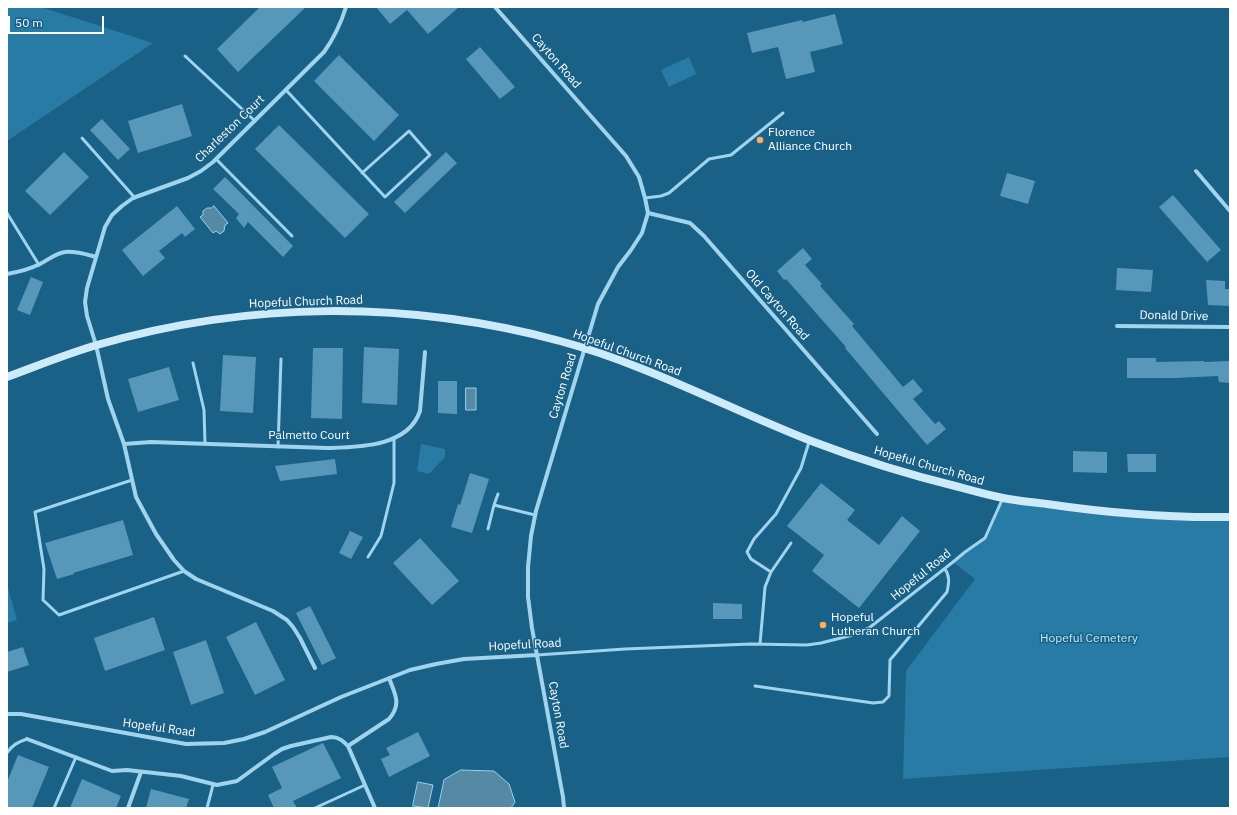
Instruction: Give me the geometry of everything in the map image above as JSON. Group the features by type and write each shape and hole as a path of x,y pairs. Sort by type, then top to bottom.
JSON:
{"main road":[{"name":"Hopeful Church Road","path":"7,377 55,358 96,345 154,330 212,320 285,312 344,311 402,313 461,320 518,331 585,348 654,373 810,440 886,467 1003,498 1117,513 1195,518 1230,517"}],"street":[{"name":"Charleston Court","path":"96,345 87,316 85,302 87,288 105,227 112,216 122,206 135,198 188,178 201,171 216,159 324,52 339,27 346,7"},
{"name":"Cayton Road","path":"495,7 626,156 639,177 648,213 642,233 618,267 598,304 535,515 531,536 528,590 532,628 564,808"},
{"path":"1196,171 1230,211"},
{"name":"Old Cayton Road","path":"648,213 690,223 704,236 877,434"},
{"path":"7,274 30,269 64,252 76,252 96,257"},
{"name":"Donald Drive","path":"1118,326 1230,327"},
{"path":"96,345 108,399 124,444 136,497 156,534 174,560 184,571 196,579 273,610 287,620 300,638 315,668"},
{"name":"Palmetto Court","path":"124,444 151,442 327,448 354,447 385,441 404,433 410,428 418,416 420,411 425,352"},
{"name":"Hopeful Road","path":"7,714 21,714 186,744 224,743 244,739 265,732 341,697 410,670 464,658 537,655"},
{"path":"348,746 394,713 397,707 397,700 389,678"},
{"path":"27,739 112,771 127,770 181,776 216,785 237,781 274,754 291,746 331,736 341,739 348,746 375,808"},
{"path":"128,808 140,772"}],"lane":[{"path":"185,56 255,120"},
{"path":"286,90 362,173 385,197 430,155 409,131 362,173"},
{"path":"645,198 661,196 669,192 709,160 731,155 783,113"},
{"path":"82,138 135,198"},
{"path":"216,159 292,236"},
{"path":"7,214 39,265"},
{"path":"278,446 281,359"},
{"path":"194,363 204,410 205,444"},
{"path":"368,557 381,536 394,483 394,438"},
{"path":"771,572 751,559 747,552 754,539 776,514 801,468 810,440"},
{"path":"132,480 35,512 44,569 43,600 59,614 184,571"},
{"path":"488,529 498,494"},
{"name":"Hopeful Road","path":"537,655 625,649 760,644 807,645 849,636 869,628 985,538 1003,498"},
{"path":"494,505 535,515"},
{"path":"760,644 765,587 771,572 791,543"},
{"path":"755,686 872,703 883,702 889,696 890,660 947,592 949,581 948,574 945,569"},
{"path":"7,753 16,743 27,739"},
{"path":"54,808 76,757"},
{"path":"208,808 213,785"},
{"path":"315,808 365,785"}],"green space":[{"path":"7,7 41,7 153,43 7,141"},
{"path":"689,57 696,74 669,87 661,70"},
{"path":"421,444 445,449 445,457 429,474 417,471"},
{"name":"Hopeful Cemetery","path":"1003,498 1078,509 1230,517 1230,757 903,779 906,671 975,579 953,562 985,538"},
{"path":"7,584 17,620 7,623"}],"shaded area":[{"path":"214,206 228,223 225,225 224,231 220,234 216,231 213,233 200,217 203,215 203,211"},
{"path":"466,388 476,388 476,410 466,410"},
{"path":"461,770 494,771 509,784 515,802 511,808 438,808 444,780"},
{"path":"418,782 433,785 428,808 413,806"}],"building":[{"path":"260,7 306,7 238,72 217,49"},
{"path":"376,7 459,7 428,34 407,10 390,24"},
{"path":"835,14 843,44 810,52 815,72 786,79 778,47 752,53 747,33"},
{"path":"480,47 515,87 500,99 466,59"},
{"path":"339,55 399,115 374,141 314,81"},
{"path":"182,104 192,136 138,153 128,121"},
{"path":"102,119 130,149 118,160 90,130"},
{"path":"279,125 369,214 345,238 255,149"},
{"path":"64,152 89,177 50,215 25,191"},
{"path":"446,152 457,163 405,213 394,202"},
{"path":"1007,173 1035,181 1028,204 1000,196"},
{"path":"225,177 293,246 283,257 248,222 244,228 236,218 239,214 213,189"},
{"path":"1173,195 1221,250 1207,262 1159,207"},
{"path":"177,206 195,229 185,237 182,233 159,251 165,258 143,276 122,250"},
{"path":"803,248 812,259 805,265 822,284 820,286 854,324 852,326 903,387 913,379 923,391 913,399 935,424 939,421 946,429 927,445 845,348 846,347 786,279 784,280 777,271"},
{"path":"1117,268 1153,270 1151,292 1116,290"},
{"path":"31,277 43,282 30,315 17,310"},
{"path":"1206,280 1225,281 1225,289 1230,289 1230,306 1208,305"},
{"path":"364,347 399,349 397,405 362,403"},
{"path":"313,348 343,348 342,419 311,418"},
{"path":"223,355 256,357 253,413 220,411"},
{"path":"1127,358 1156,358 1156,362 1230,361 1230,383 1219,382 1218,376 1127,378"},
{"path":"169,367 179,400 138,412 128,379"},
{"path":"438,381 457,381 457,414 438,413"},
{"path":"1073,451 1107,452 1107,473 1073,472"},
{"path":"1127,454 1156,454 1156,472 1128,472"},
{"path":"335,459 337,474 280,481 275,466"},
{"path":"470,473 489,479 472,533 451,527"},
{"name":"Hopeful Lutheran Church","path":"821,483 855,510 847,520 879,545 902,516 920,531 859,608 812,571 824,555 787,526"},
{"path":"123,520 133,555 57,579 45,543"},
{"path":"350,531 363,537 351,559 339,553"},
{"path":"420,538 459,581 432,605 393,563"},
{"path":"713,603 742,604 742,619 713,619"},
{"path":"310,606 336,658 322,665 296,613"},
{"path":"154,617 165,650 105,671 94,638"},
{"path":"256,622 285,680 255,695 226,637"},
{"path":"206,640 224,693 191,705 173,652"},
{"path":"23,647 29,665 7,672 7,652"},
{"path":"418,732 430,756 389,777 381,759 390,755 386,748"},
{"path":"323,743 341,778 293,801 297,808 274,808 268,795 282,788 272,767"},
{"path":"18,755 49,767 32,808 7,808 7,782"},
{"path":"82,779 121,796 116,808 70,808"},
{"path":"151,789 189,799 186,808 146,808"}],"place":[{"name":"Florence Alliance Church","path":"760,140"},
{"name":"Hopeful Lutheran Church","path":"823,625"}]}
